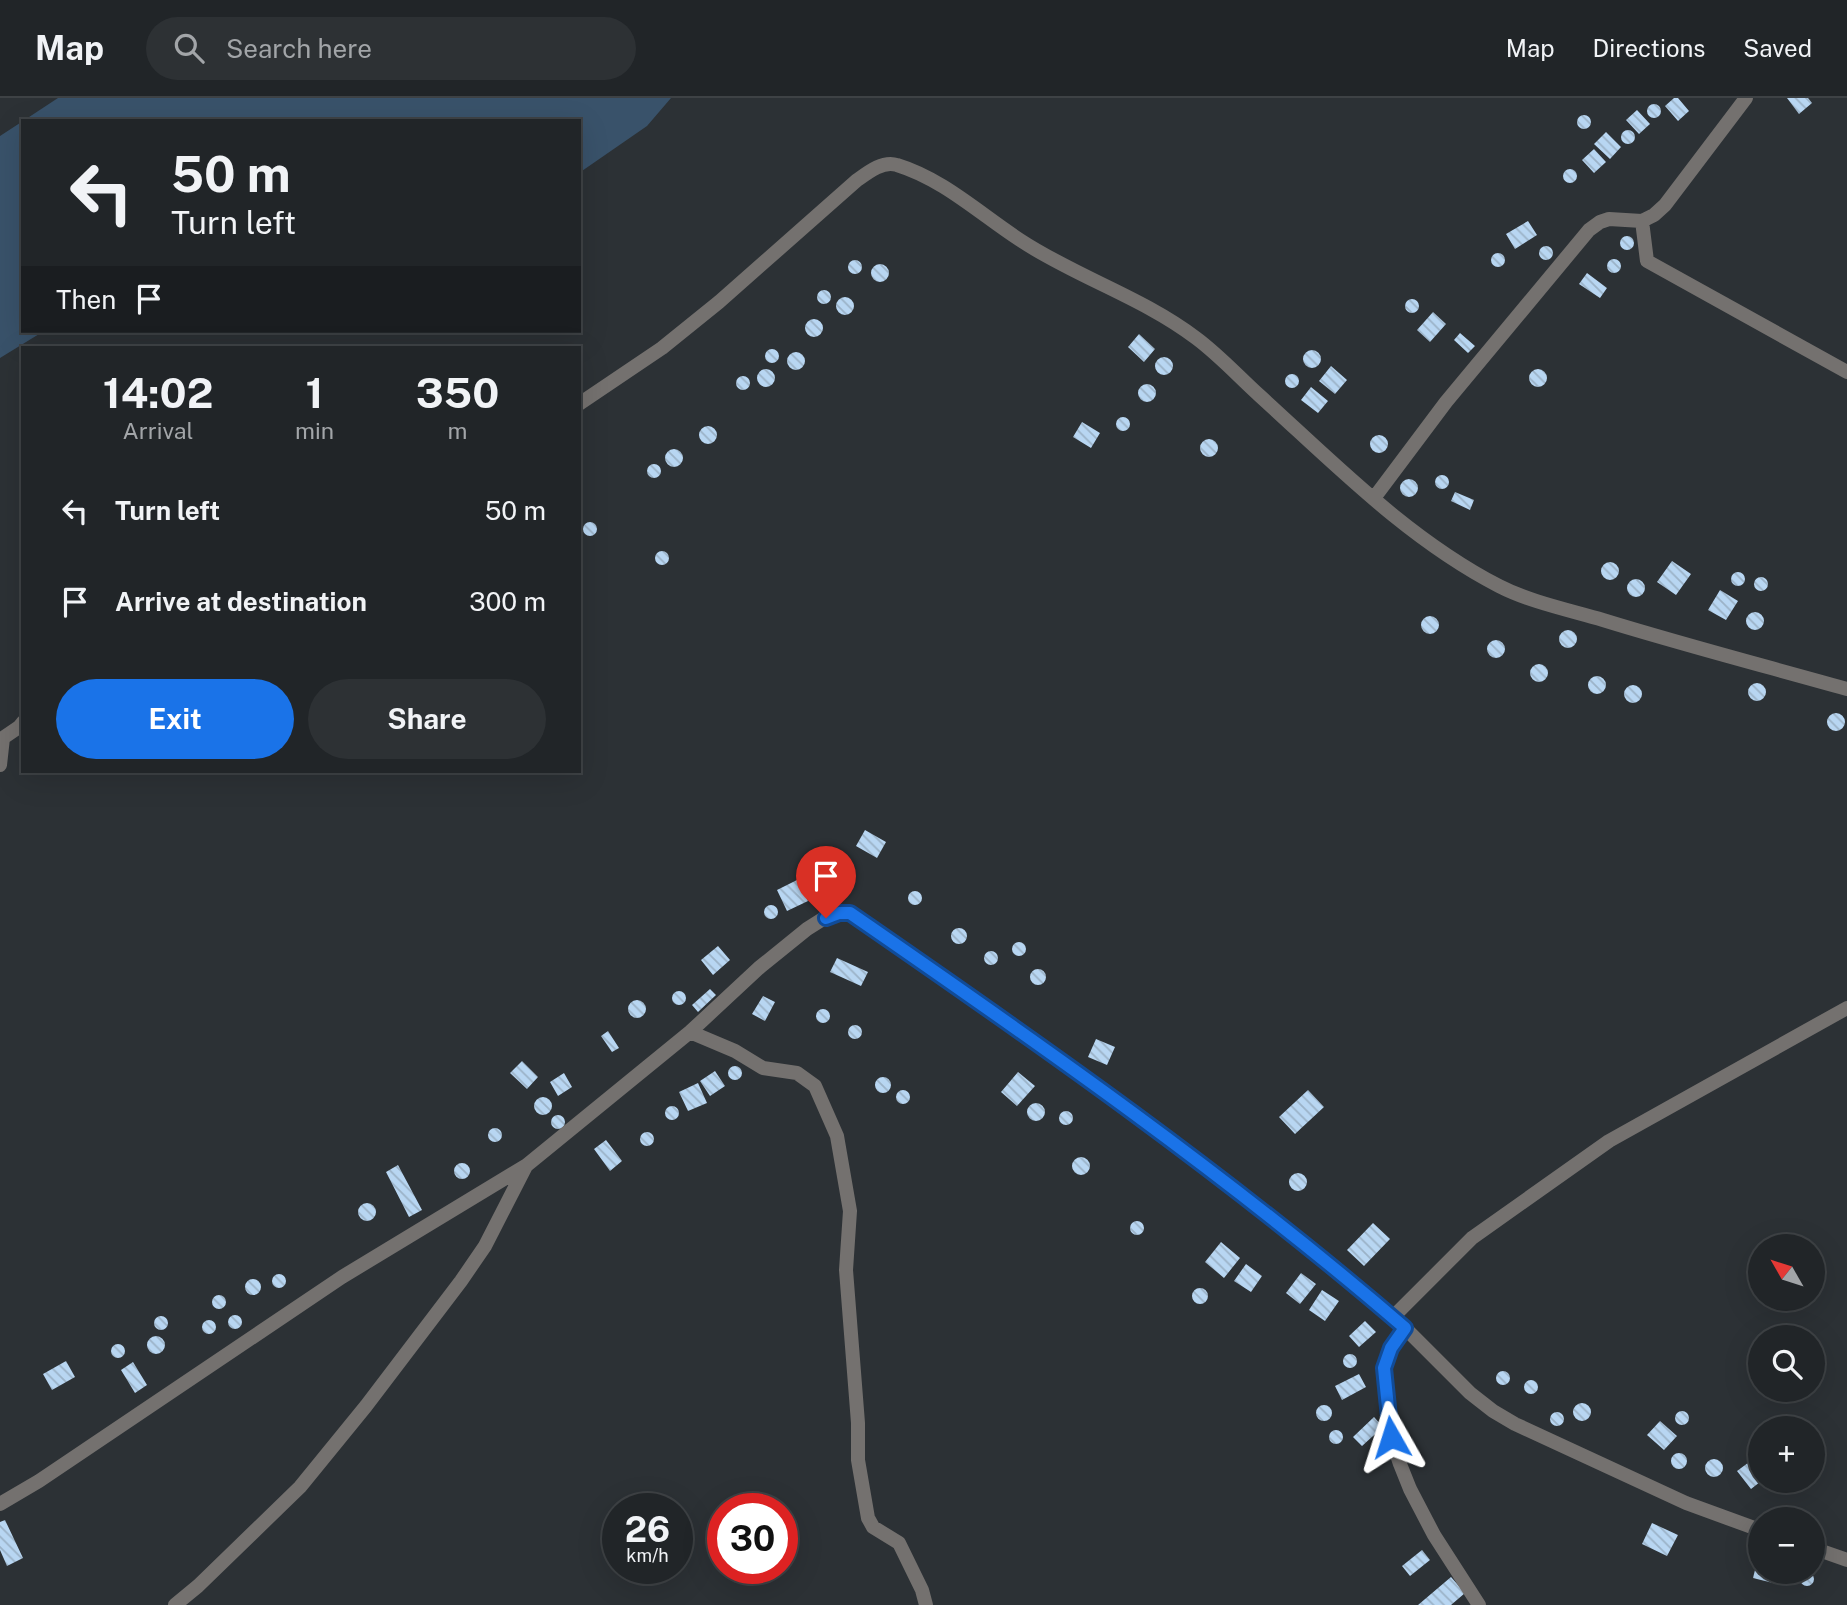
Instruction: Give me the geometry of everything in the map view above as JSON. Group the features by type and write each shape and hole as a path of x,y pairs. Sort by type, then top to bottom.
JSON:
{"street":[{"path":"1374,498 1446,402 1589,230 1609,219 1642,221 1654,215 1665,205 1746,98"},
{"path":"581,403 662,348 719,302 856,181 874,168 894,163 927,178 1020,240 1063,265 1149,308 1197,338 1374,498 1446,556 1501,587 1662,638 1847,689"},
{"path":"1642,221 1647,261 1847,372"},
{"path":"0,765 1,739 21,725"},
{"path":"0,1504 39,1481 342,1277 527,1164 690,1032 760,967 807,929 839,913 850,913 1040,1045 1185,1152 1393,1317 1470,1393 1493,1411 1515,1424 1686,1503 1748,1526"},
{"path":"1393,1317 1472,1238 1609,1142 1847,1008"},
{"path":"690,1032 736,1051 763,1068 797,1073 815,1086 837,1136 850,1211 846,1270 858,1423 858,1460 868,1518 873,1527 899,1543 922,1590 926,1605"},
{"path":"175,1605 300,1487 366,1406 479,1255 527,1164"},
{"path":"1405,1328 1391,1348 1384,1368 1391,1437 1399,1464 1434,1535 1479,1605"},
{"path":"1825,1552 1847,1560"}],"water":[{"path":"58,98 671,98 647,126 581,172 581,119 26,119"},
{"path":"21,122 21,333 41,333 0,358 0,136"}],"building":[{"path":"1678,98 1689,111 1678,121 1665,106"},
{"path":"1787,98 1808,98 1812,103 1799,114"},
{"path":"1654,104 1659,106 1659,116 1654,118 1649,116 1647,111 1649,106"},
{"path":"1637,110 1650,124 1639,134 1626,120"},
{"path":"1584,115 1589,117 1589,127 1584,129 1579,127 1577,122 1579,117"},
{"path":"1628,130 1633,132 1633,142 1628,144 1623,142 1621,137 1623,132"},
{"path":"1606,132 1621,147 1610,159 1594,144"},
{"path":"1594,149 1606,162 1594,173 1582,160"},
{"path":"1570,169 1575,171 1575,181 1570,183 1565,181 1563,176 1565,171"},
{"path":"1528,221 1537,235 1515,249 1506,234"},
{"path":"1627,236 1632,238 1632,248 1627,250 1622,248 1620,243 1622,238"},
{"path":"1546,246 1551,248 1551,258 1546,260 1541,258 1539,253 1541,248"},
{"path":"1498,253 1503,255 1503,265 1498,267 1493,265 1491,260 1493,255"},
{"path":"1614,259 1619,261 1619,271 1614,273 1609,271 1607,266 1609,261"},
{"path":"852,260 858,260 862,267 858,274 852,274 848,270 848,264"},
{"path":"880,264 888,269 889,273 884,281 880,282 872,277 871,273 876,265"},
{"path":"1587,273 1607,288 1600,298 1579,284"},
{"path":"821,290 827,290 831,297 827,304 821,304 817,300 817,294"},
{"path":"841,297 849,297 854,306 852,313 841,315 836,310 836,302"},
{"path":"1412,299 1417,301 1417,311 1412,313 1407,311 1405,306 1407,301"},
{"path":"1433,312 1446,324 1430,342 1417,330"},
{"path":"810,319 818,319 823,328 821,335 810,337 805,332 805,324"},
{"path":"1460,333 1475,346 1468,353 1454,340"},
{"path":"1139,334 1155,349 1144,362 1128,347"},
{"path":"769,349 775,349 779,356 775,363 769,363 765,359 765,353"},
{"path":"1312,350 1319,352 1319,366 1312,368 1305,366 1303,359 1305,352"},
{"path":"792,352 800,352 805,361 803,368 792,370 787,365 787,357"},
{"path":"1160,357 1168,357 1173,366 1171,373 1160,375 1155,370 1155,362"},
{"path":"1331,366 1347,380 1335,394 1319,381"},
{"path":"762,369 770,369 775,378 773,385 762,387 757,382 757,374"},
{"path":"1534,369 1542,369 1547,378 1545,385 1534,387 1529,382 1529,374"},
{"path":"1289,374 1295,374 1299,381 1295,388 1289,388 1285,384 1285,378"},
{"path":"740,376 746,376 750,383 746,390 740,390 736,386 736,380"},
{"path":"1143,384 1151,384 1156,393 1154,400 1143,402 1138,397 1138,389"},
{"path":"1311,387 1328,401 1318,413 1301,400"},
{"path":"1120,417 1126,417 1130,424 1126,431 1120,431 1116,427 1116,421"},
{"path":"1082,422 1100,433 1091,448 1073,437"},
{"path":"704,426 712,426 717,435 715,442 704,444 699,439 699,431"},
{"path":"1375,435 1383,435 1388,444 1386,451 1375,453 1370,448 1370,440"},
{"path":"1205,439 1213,439 1218,448 1216,455 1205,457 1200,452 1200,444"},
{"path":"670,449 678,449 683,458 681,465 670,467 665,462 665,454"},
{"path":"651,464 657,464 661,471 657,478 651,478 647,474 647,468"},
{"path":"1442,475 1447,477 1447,487 1442,489 1437,487 1435,482 1437,477"},
{"path":"1405,479 1413,479 1418,488 1416,495 1405,497 1400,492 1400,484"},
{"path":"1455,492 1474,500 1470,510 1451,501"},
{"path":"587,522 593,522 597,529 593,536 587,536 583,532 583,526"},
{"path":"659,551 665,551 669,558 665,565 659,565 655,561 655,555"},
{"path":"1672,561 1691,574 1676,595 1657,582"},
{"path":"1606,562 1614,562 1619,571 1617,578 1606,580 1601,575 1601,567"},
{"path":"1735,572 1741,572 1745,579 1741,586 1735,586 1731,582 1731,576"},
{"path":"1758,577 1764,577 1768,584 1764,591 1758,591 1754,587 1754,581"},
{"path":"1636,579 1644,584 1645,588 1640,596 1636,597 1628,592 1627,588 1632,580"},
{"path":"1720,590 1738,601 1726,620 1708,610"},
{"path":"1751,612 1759,612 1764,621 1762,628 1751,630 1746,625 1746,617"},
{"path":"1430,616 1438,621 1439,625 1434,633 1430,634 1422,629 1421,625 1426,617"},
{"path":"1564,630 1572,630 1577,639 1575,646 1564,648 1559,643 1559,635"},
{"path":"1492,640 1500,640 1505,649 1503,656 1492,658 1487,653 1487,645"},
{"path":"1539,664 1547,669 1548,673 1543,681 1539,682 1531,677 1530,673 1535,665"},
{"path":"1597,676 1605,681 1606,685 1601,693 1597,694 1589,689 1588,685 1593,677"},
{"path":"1757,683 1765,688 1766,692 1761,700 1757,701 1749,696 1748,692 1753,684"},
{"path":"1629,685 1637,685 1642,694 1640,701 1629,703 1624,698 1624,690"},
{"path":"1832,713 1840,713 1845,722 1843,729 1832,731 1827,726 1827,718"},
{"path":"865,830 886,842 877,858 856,846"},
{"path":"797,880 808,901 787,911 777,890"},
{"path":"912,891 918,891 922,898 918,905 912,905 908,901 908,895"},
{"path":"768,905 774,905 778,912 774,919 768,919 764,915 764,909"},
{"path":"959,928 967,936 959,944 951,936"},
{"path":"1016,942 1022,942 1026,949 1022,956 1016,956 1012,952 1012,946"},
{"path":"718,946 730,960 713,975 701,960"},
{"path":"988,951 994,951 998,958 994,965 988,965 984,961 984,955"},
{"path":"837,958 868,972 861,986 830,972"},
{"path":"1038,969 1046,977 1038,985 1030,977"},
{"path":"710,989 716,995 698,1012 692,1005"},
{"path":"676,991 682,991 686,998 682,1005 676,1005 672,1001 672,995"},
{"path":"763,996 775,1002 765,1021 752,1014"},
{"path":"633,1000 641,1000 646,1009 644,1016 633,1018 628,1013 628,1005"},
{"path":"820,1009 826,1009 830,1016 826,1023 820,1023 816,1019 816,1013"},
{"path":"852,1025 858,1025 862,1032 858,1039 852,1039 848,1035 848,1029"},
{"path":"608,1031 619,1048 612,1052 601,1036"},
{"path":"1096,1039 1115,1047 1107,1065 1088,1057"},
{"path":"522,1061 538,1077 527,1089 510,1073"},
{"path":"732,1066 738,1066 742,1073 738,1080 732,1080 728,1076 728,1070"},
{"path":"715,1071 725,1086 710,1096 700,1081"},
{"path":"1018,1072 1035,1086 1017,1106 1001,1092"},
{"path":"564,1073 572,1087 558,1096 550,1082"},
{"path":"883,1077 891,1085 883,1093 875,1085"},
{"path":"698,1083 707,1103 688,1111 679,1092"},
{"path":"900,1090 906,1090 910,1097 906,1104 900,1104 896,1100 896,1094"},
{"path":"1308,1090 1324,1107 1295,1134 1279,1117"},
{"path":"539,1097 547,1097 552,1106 550,1113 539,1115 534,1110 534,1102"},
{"path":"1032,1103 1040,1103 1045,1112 1043,1119 1032,1121 1027,1116 1027,1108"},
{"path":"669,1106 675,1106 679,1113 675,1120 669,1120 665,1116 665,1110"},
{"path":"1063,1111 1069,1111 1073,1118 1069,1125 1063,1125 1059,1121 1059,1115"},
{"path":"555,1115 561,1115 565,1122 561,1129 555,1129 551,1125 551,1119"},
{"path":"492,1128 498,1128 502,1135 498,1142 492,1142 488,1138 488,1132"},
{"path":"644,1132 650,1132 654,1139 650,1146 644,1146 640,1142 640,1136"},
{"path":"606,1140 622,1161 610,1171 594,1149"},
{"path":"1077,1157 1085,1157 1090,1166 1088,1173 1077,1175 1072,1170 1072,1162"},
{"path":"462,1163 470,1171 462,1179 454,1171"},
{"path":"398,1165 422,1210 409,1217 386,1172"},
{"path":"1298,1173 1306,1178 1307,1182 1302,1190 1298,1191 1290,1186 1289,1182 1294,1174"},
{"path":"363,1203 371,1203 376,1212 374,1219 363,1221 358,1216 358,1208"},
{"path":"1134,1221 1140,1221 1144,1228 1140,1235 1134,1235 1130,1231 1130,1225"},
{"path":"1373,1223 1390,1239 1364,1266 1347,1250"},
{"path":"1221,1242 1240,1258 1224,1278 1205,1262"},
{"path":"1246,1264 1262,1276 1251,1292 1234,1281"},
{"path":"1301,1273 1316,1284 1300,1304 1286,1293"},
{"path":"276,1274 282,1274 286,1281 282,1288 276,1288 272,1284 272,1278"},
{"path":"253,1279 261,1287 253,1295 245,1287"},
{"path":"1200,1288 1208,1296 1200,1304 1192,1296"},
{"path":"1322,1290 1339,1301 1325,1321 1309,1310"},
{"path":"216,1295 222,1295 226,1302 222,1309 216,1309 212,1305 212,1299"},
{"path":"232,1315 238,1315 242,1322 238,1329 232,1329 228,1325 228,1319"},
{"path":"158,1316 164,1316 168,1323 164,1330 158,1330 154,1326 154,1320"},
{"path":"206,1320 212,1320 216,1327 212,1334 206,1334 202,1330 202,1324"},
{"path":"1365,1321 1376,1332 1359,1347 1349,1336"},
{"path":"152,1336 160,1336 165,1345 163,1352 152,1354 147,1349 147,1341"},
{"path":"115,1344 121,1344 125,1351 121,1358 115,1358 111,1354 111,1348"},
{"path":"1347,1354 1353,1354 1357,1361 1353,1368 1347,1368 1343,1364 1343,1358"},
{"path":"66,1361 75,1377 52,1390 43,1374"},
{"path":"133,1362 147,1385 135,1393 121,1370"},
{"path":"1500,1371 1506,1371 1510,1378 1506,1385 1500,1385 1496,1381 1496,1375"},
{"path":"1359,1374 1366,1387 1342,1400 1335,1386"},
{"path":"1528,1380 1534,1380 1538,1387 1534,1394 1528,1394 1524,1390 1524,1384"},
{"path":"1578,1403 1586,1403 1591,1412 1589,1419 1578,1421 1573,1416 1573,1408"},
{"path":"1324,1405 1332,1413 1324,1421 1316,1413"},
{"path":"1679,1411 1685,1411 1689,1418 1685,1425 1679,1425 1675,1421 1675,1415"},
{"path":"1554,1412 1560,1412 1564,1419 1560,1426 1554,1426 1550,1422 1550,1416"},
{"path":"1374,1417 1383,1427 1362,1446 1353,1437"},
{"path":"1660,1421 1677,1436 1664,1450 1647,1435"},
{"path":"1333,1430 1339,1430 1343,1437 1339,1444 1333,1444 1329,1440 1329,1434"},
{"path":"1679,1453 1687,1461 1679,1469 1671,1461"},
{"path":"1714,1459 1721,1461 1721,1475 1714,1477 1707,1475 1705,1468 1707,1461"},
{"path":"1748,1463 1748,1485 1737,1471"},
{"path":"5,1520 23,1558 7,1566 0,1550 0,1522"},
{"path":"1652,1523 1678,1535 1667,1556 1642,1544"},
{"path":"1422,1550 1430,1560 1410,1576 1402,1566"},
{"path":"1451,1577 1465,1593 1451,1605 1418,1605"}],"route":[{"path":"826,918 839,913 850,913 1040,1045 1324,1259 1405,1328 1391,1348 1384,1368 1391,1437"}]}
